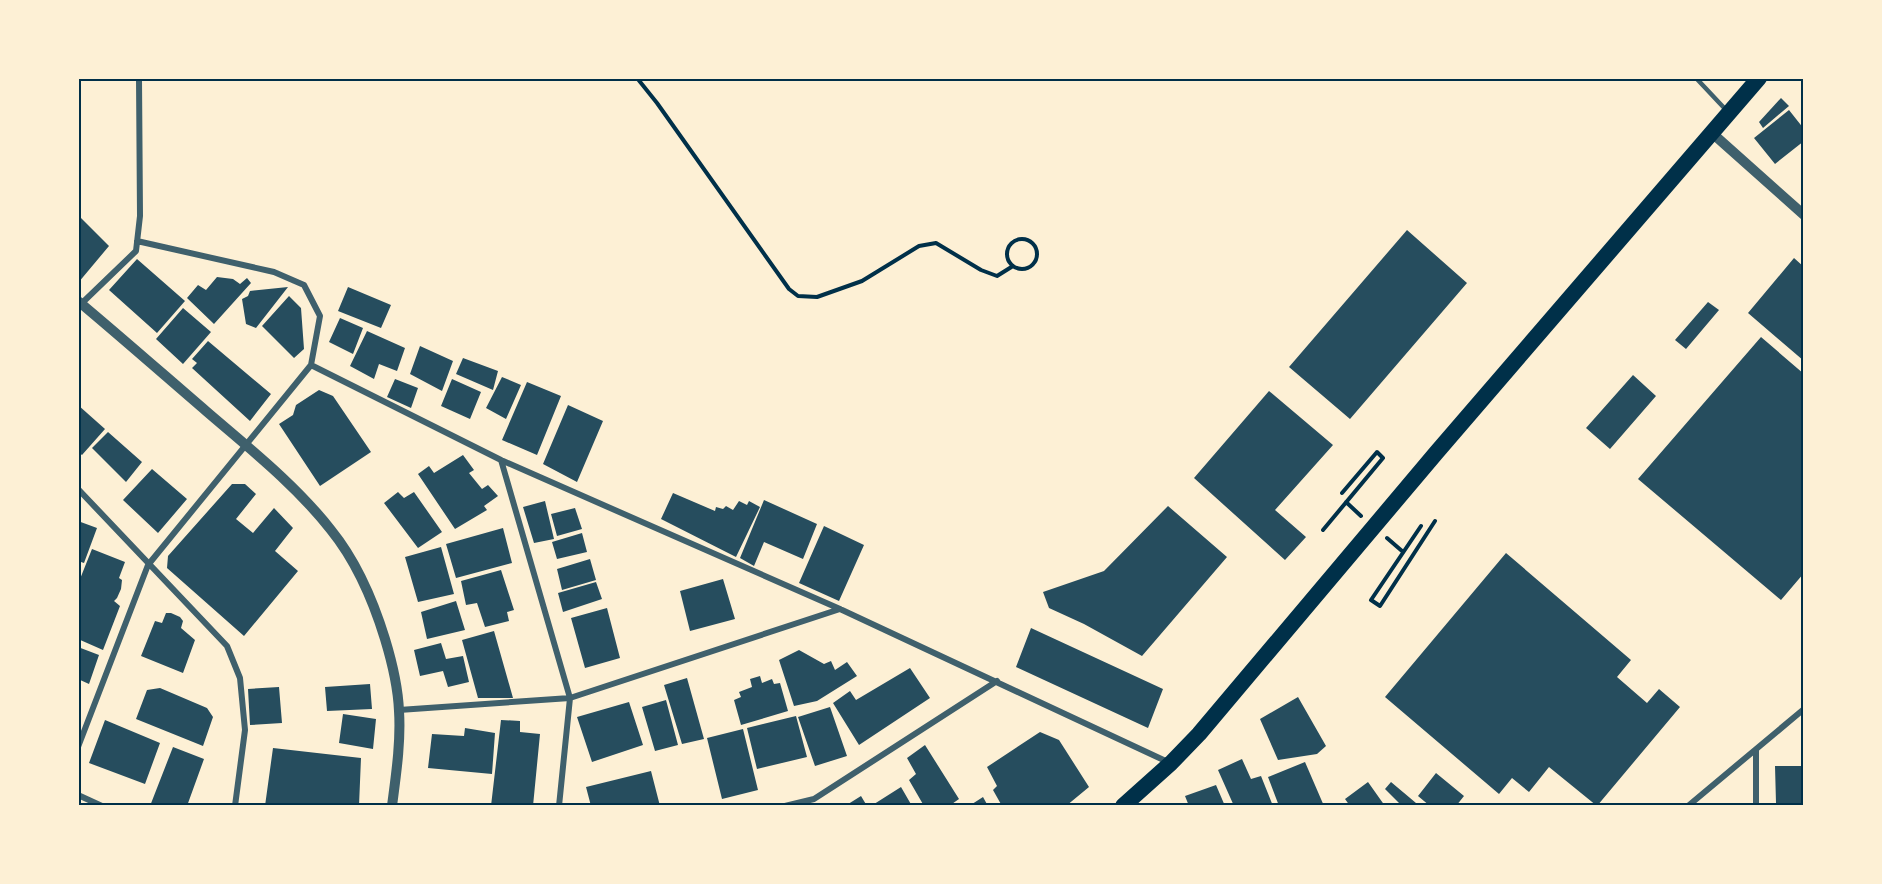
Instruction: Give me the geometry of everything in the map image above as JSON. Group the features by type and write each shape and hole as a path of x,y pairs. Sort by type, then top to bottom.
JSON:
{"highway":[{"path":"1123,806 1199,734 1429,461 1759,78"}],"street":[{"path":"139,78 140,216 136,251 80,302 245,445 314,509 333,532 351,560 365,584 379,620 389,654 399,710 399,746 392,806"},
{"path":"1712,133 1804,215"},
{"path":"78,747 148,565 311,365 320,316 304,285 274,272 137,241"},
{"path":"311,365 501,460 840,609 1171,763"},
{"path":"501,460 570,698 560,806"},
{"path":"78,489 227,646 240,678 245,730 235,806"},
{"path":"399,710 570,698 840,609"},
{"path":"785,806 814,799 997,681"},
{"path":"1688,806 1804,709"},
{"path":"1756,750 1756,806"},
{"path":"78,795 102,806"}],"lane":[{"path":"1696,78 1729,112"}],"path":[{"path":"637,78 789,289 798,296 817,297 862,281 918,246 936,243 981,270 997,276 1013,266 1027,268 1034,262 1035,248 1028,241 1018,240 1008,249 1008,259 1013,266"},
{"path":"1323,530 1383,458 1377,452 1342,494"},
{"path":"1421,526 1371,600 1380,606 1435,521"}],"building":[{"path":"1781,98 1789,106 1763,128 1759,122"},
{"path":"1789,110 1804,129 1804,141 1775,164 1754,138"},
{"path":"78,215 109,246 78,283"},
{"path":"1407,230 1467,283 1350,419 1289,367"},
{"path":"1794,258 1804,267 1804,361 1748,313"},
{"path":"137,259 185,301 157,333 109,290"},
{"path":"217,277 233,279 240,284 247,278 251,283 214,324 187,298 198,285 206,290"},
{"path":"288,287 256,328 246,324 242,299 248,296 250,291"},
{"path":"348,287 391,305 381,328 338,311"},
{"path":"289,296 301,308 304,349 294,358 262,326"},
{"path":"1708,302 1719,310 1686,349 1675,340"},
{"path":"183,308 211,332 183,364 156,339"},
{"path":"340,318 363,328 353,354 329,342"},
{"path":"367,331 405,348 397,371 379,364 374,379 350,366"},
{"path":"1761,337 1804,374 1804,573 1781,600 1638,479"},
{"path":"208,341 271,394 250,421 192,368 197,363 192,359"},
{"path":"420,346 453,361 442,391 410,374"},
{"path":"463,358 498,371 493,390 456,374"},
{"path":"1633,375 1656,396 1610,449 1586,428"},
{"path":"502,377 521,385 506,419 486,408"},
{"path":"395,379 418,388 411,408 387,397"},
{"path":"452,379 481,392 470,419 441,406"},
{"path":"527,382 561,396 537,455 502,440"},
{"path":"319,390 333,396 371,452 320,486 279,424 293,415 296,405"},
{"path":"1269,391 1333,445 1275,510 1306,537 1285,560 1194,478"},
{"path":"78,405 105,429 82,455 78,452"},
{"path":"568,405 603,421 577,482 543,464"},
{"path":"108,432 142,462 126,482 92,448"},
{"path":"463,455 474,470 469,473 482,489 488,485 498,496 484,506 487,510 455,529 418,474 429,466 434,473"},
{"path":"152,469 187,499 158,533 123,500"},
{"path":"232,484 245,484 256,494 236,519 253,533 274,508 293,528 275,551 298,571 244,636 167,568 168,556"},
{"path":"398,492 404,498 414,492 442,532 418,548 384,503"},
{"path":"673,493 715,511 716,507 723,509 726,506 733,510 739,501 747,505 749,501 760,507 736,557 661,519"},
{"path":"764,500 817,524 803,559 764,542 754,566 740,558"},
{"path":"545,501 554,539 534,543 523,507"},
{"path":"1168,506 1227,557 1142,656 1084,624 1049,608 1043,592 1104,571"},
{"path":"575,508 582,529 557,536 551,514"},
{"path":"78,521 97,528 84,563 78,561"},
{"path":"824,526 864,545 839,601 799,583"},
{"path":"503,528 512,563 456,578 446,544"},
{"path":"582,533 587,552 557,559 552,542"},
{"path":"441,547 454,594 418,602 405,557"},
{"path":"92,549 125,562 119,578 122,580 121,589 114,601 120,606 103,650 78,639 78,584"},
{"path":"1506,553 1631,660 1617,677 1647,703 1659,689 1680,707 1597,806 1549,767 1529,792 1512,778 1499,794 1385,697"},
{"path":"590,559 596,580 562,590 557,569"},
{"path":"501,570 514,610 507,612 509,621 485,627 477,603 466,605 461,581"},
{"path":"723,579 735,619 690,631 680,591"},
{"path":"596,582 602,599 563,612 558,593"},
{"path":"456,601 465,630 427,639 421,612"},
{"path":"607,608 620,658 585,668 571,618"},
{"path":"166,613 180,617 183,621 181,628 195,640 183,673 141,656 155,621 162,623"},
{"path":"1031,628 1163,689 1148,728 1016,667"},
{"path":"494,631 513,698 478,698 462,640"},
{"path":"441,643 446,659 463,656 469,682 448,687 443,671 420,676 414,650"},
{"path":"78,647 99,655 89,684 78,679"},
{"path":"799,650 824,664 831,661 835,670 847,662 857,676 817,701 794,706 779,660"},
{"path":"910,668 930,698 859,745 833,703 850,691 856,700"},
{"path":"760,676 762,683 772,679 774,684 780,683 788,711 741,725 734,700 741,697 739,692 752,687 750,679"},
{"path":"687,678 704,739 682,744 664,685"},
{"path":"370,684 372,709 327,711 325,687"},
{"path":"279,687 282,723 250,725 248,689"},
{"path":"160,688 207,708 213,717 203,746 136,719 147,690"},
{"path":"1298,697 1326,746 1317,754 1278,760 1260,719"},
{"path":"666,700 678,745 655,751 642,707"},
{"path":"629,702 643,745 592,762 577,717"},
{"path":"830,707 847,756 815,766 798,717"},
{"path":"343,714 376,719 373,749 339,743"},
{"path":"796,716 807,757 757,769 747,728"},
{"path":"105,720 160,743 145,784 89,763"},
{"path":"501,720 520,721 520,732 540,734 533,806 491,806"},
{"path":"465,728 495,733 492,774 428,768 432,734 464,736"},
{"path":"743,729 758,790 722,799 707,738"},
{"path":"1040,732 1059,740 1089,787 1066,806 1002,806 993,790 997,786 987,767"},
{"path":"925,745 959,799 949,806 924,806 909,780 916,774 907,758"},
{"path":"173,747 204,759 187,806 150,806"},
{"path":"273,748 361,758 359,806 265,806"},
{"path":"1242,759 1251,779 1261,776 1273,806 1234,806 1218,770"},
{"path":"1305,762 1324,806 1279,806 1268,777"},
{"path":"1775,766 1804,766 1804,803 1776,803"},
{"path":"651,771 660,806 591,806 586,787"},
{"path":"1436,773 1464,796 1456,806 1430,806 1418,796"},
{"path":"1368,782 1385,806 1350,806 1345,799"},
{"path":"1391,782 1416,803 1414,806 1402,806 1385,789"},
{"path":"1216,785 1225,806 1189,806 1185,796"},
{"path":"901,787 912,806 871,806"},
{"path":"861,796 867,806 845,806"},
{"path":"983,797 988,806 969,806"}]}
